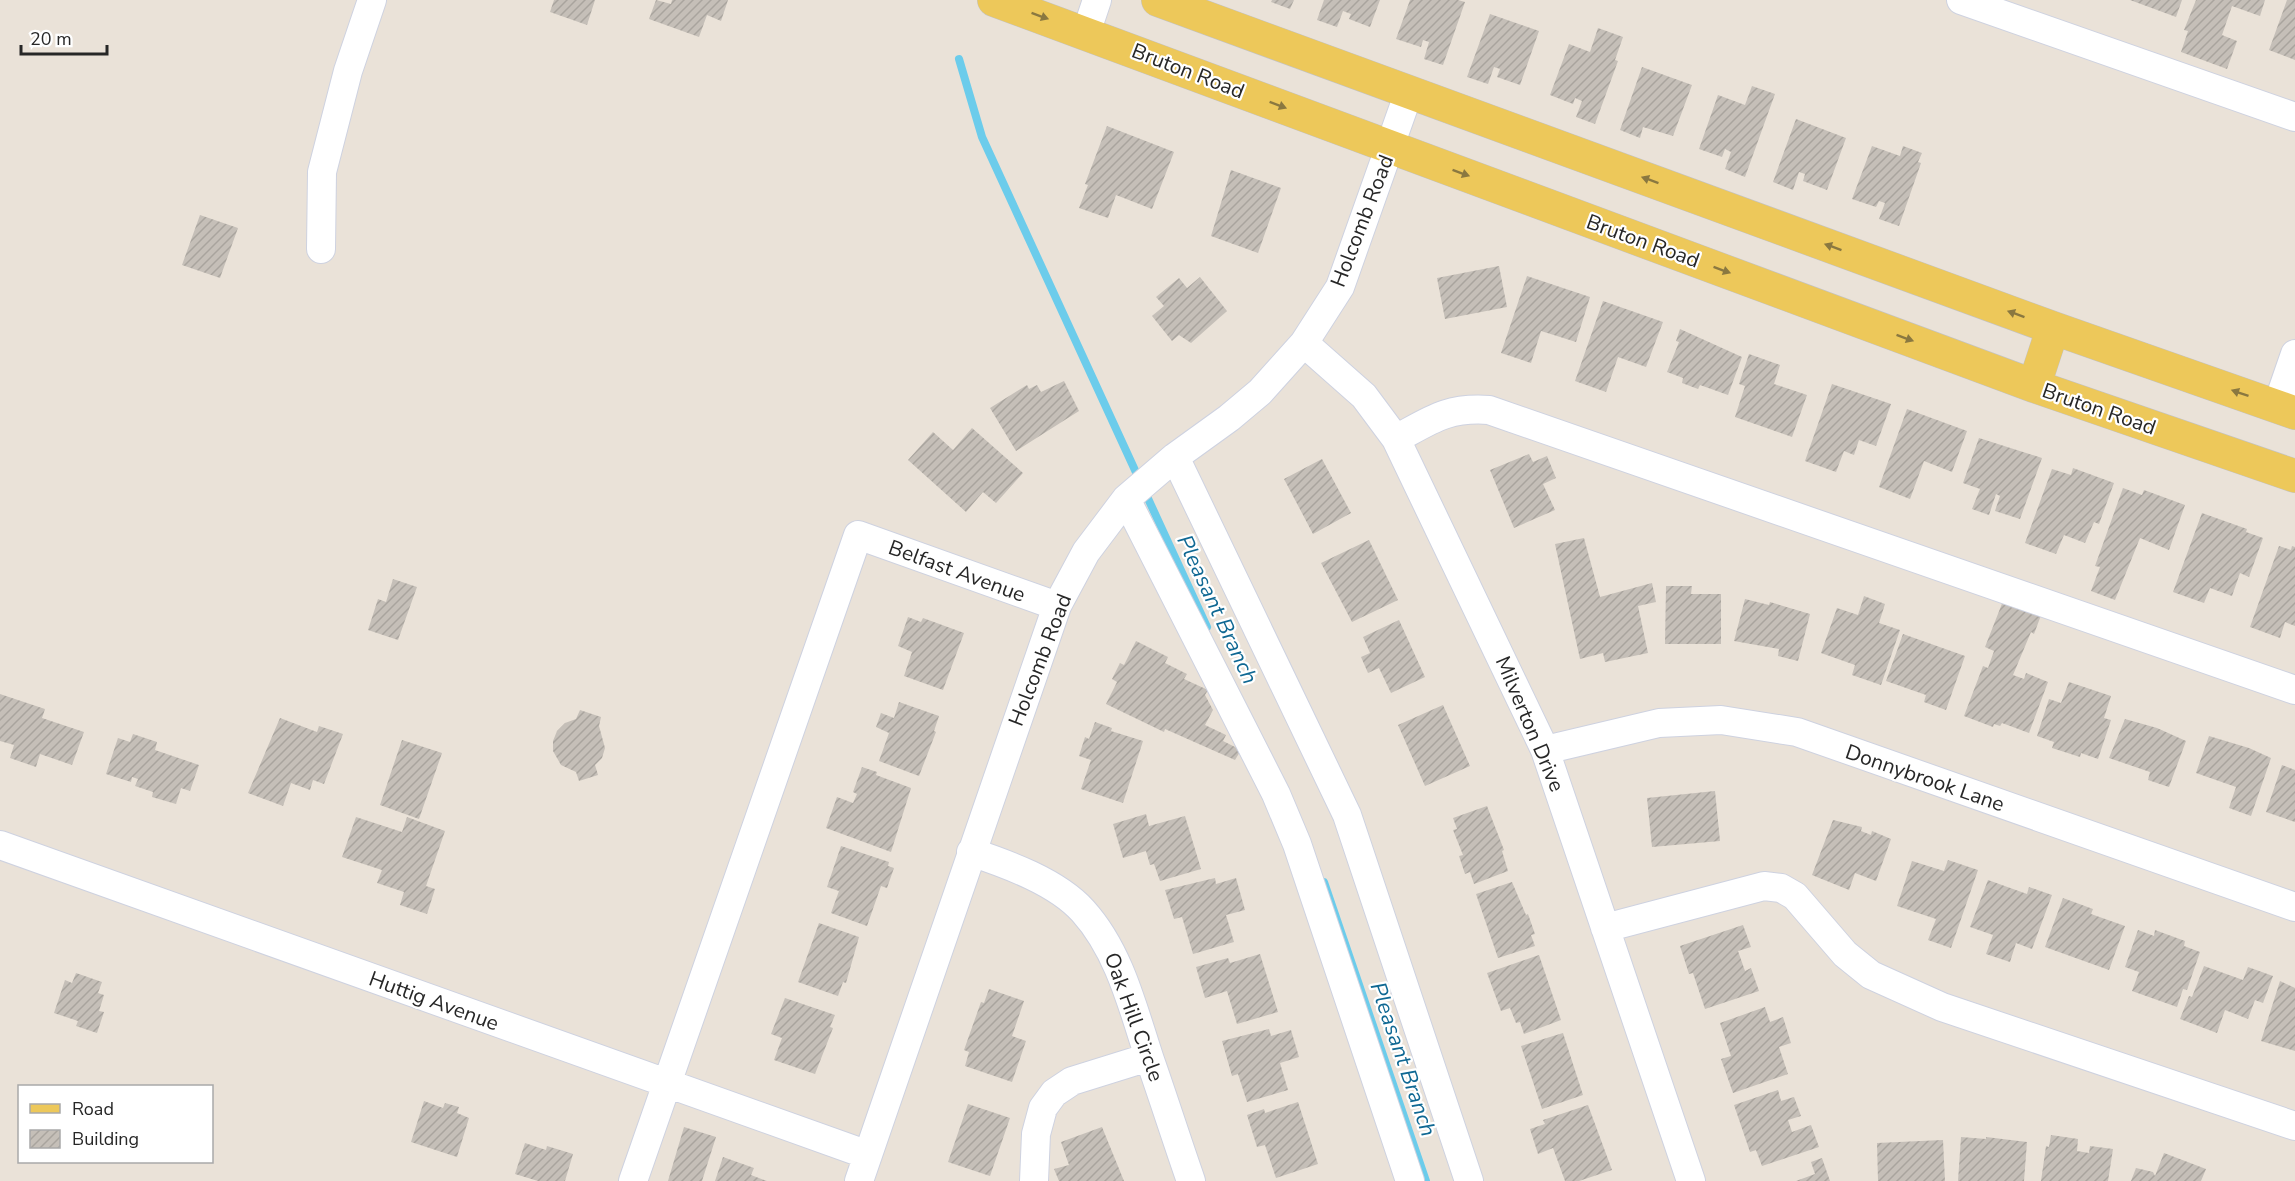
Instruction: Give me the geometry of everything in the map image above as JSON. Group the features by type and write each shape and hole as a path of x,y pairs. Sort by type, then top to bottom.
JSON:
{"main road":[{"name":"Bruton Road","path":"994,0 2034,386 2295,476"},
{"path":"1158,0 2053,328 2286,410"},
{"path":"2034,386 2053,328"}],"street":[{"path":"321,249 322,172 348,71 372,0"},
{"path":"1086,33 1097,0"},
{"path":"1961,0 2295,117"},
{"name":"Holcomb Road","path":"864,1168 1057,606 1086,552 1125,499 1168,462 1229,418 1260,392 1304,343 1340,287 1409,92"},
{"name":"Milverton Drive","path":"1304,343 1364,396 1396,439 1545,750 1691,1181"},
{"path":"2286,410 2295,354"},
{"path":"1396,439 1442,414 1472,409 1489,410 2295,690"},
{"path":"1168,462 1347,815 1469,1181"},
{"path":"1125,499 1276,794 1410,1181"},
{"name":"Belfast Avenue","path":"666,1084 858,535 1057,606"},
{"name":"Donnybrook Lane","path":"1545,750 1659,723 1721,720 1797,732 2295,908"},
{"name":"Huttig Avenue","path":"0,845 666,1084 864,1168"},
{"name":"Oak Hill Circle","path":"971,852 1017,868 1050,886 1082,910 1105,940 1135,1006 1149,1057 1191,1181"},
{"path":"1605,928 1764,886 1781,888 1795,896 1845,954 1871,975 1905,991 1942,1007 2295,1126"},
{"path":"1034,1181 1036,1134 1043,1108 1054,1093 1072,1081 1149,1057"},
{"path":"633,1181 666,1084"}],"building":[{"path":"554,0 595,0 587,25 550,12"},
{"path":"656,0 671,4 672,0 728,0 721,21 707,15 699,37 649,19"},
{"path":"1272,0 1294,0 1290,9 1271,2"},
{"path":"1324,0 1380,0 1370,27 1349,19 1351,14 1343,11 1337,27 1317,20"},
{"path":"1410,0 1465,2 1443,65 1424,59 1429,42 1423,40 1421,47 1396,39"},
{"path":"2130,0 2182,0 2176,17"},
{"path":"2196,0 2265,0 2260,16 2232,6 2222,35 2237,41 2227,69 2181,52 2188,31 2184,30"},
{"path":"2287,0 2295,0 2295,60 2269,50"},
{"path":"1490,14 1539,31 1520,85 1497,77 1500,69 1494,67 1488,84 1467,77"},
{"path":"1598,28 1623,37 1615,60 1618,61 1595,124 1576,117 1582,101 1575,98 1573,104 1550,95 1569,44 1590,52"},
{"path":"1642,67 1692,85 1673,136 1643,127 1640,138 1620,130"},
{"path":"1752,86 1775,94 1745,177 1725,169 1731,152 1725,149 1722,157 1699,149 1718,95 1745,105"},
{"path":"1796,119 1846,138 1827,190 1803,181 1805,174 1799,172 1793,190 1773,182"},
{"path":"1107,126 1174,152 1152,209 1116,195 1108,218 1079,208 1088,185 1085,184"},
{"path":"1872,146 1900,156 1903,146 1922,153 1918,162 1921,163 1899,226 1879,219 1885,203 1879,201 1876,207 1852,199"},
{"path":"1231,170 1281,188 1258,253 1211,236"},
{"path":"200,215 238,228 220,278 182,265"},
{"path":"1499,266 1507,307 1445,319 1437,278"},
{"path":"1527,276 1590,297 1576,342 1541,331 1531,363 1501,353"},
{"path":"1200,277 1227,311 1191,343 1179,335 1172,341 1152,316 1164,306 1156,297 1179,278 1187,288"},
{"path":"1603,301 1663,322 1646,367 1618,357 1606,392 1575,381"},
{"path":"1680,329 1742,357 1728,395 1700,385 1698,389 1682,383 1683,378 1667,372 1679,342 1676,341"},
{"path":"1749,354 1780,365 1774,384 1807,395 1792,437 1735,417 1745,386 1739,384"},
{"path":"1064,381 1079,411 1016,451 990,408 1027,385 1029,389 1037,385 1041,392"},
{"path":"1832,384 1891,404 1876,446 1859,440 1854,455 1844,451 1836,472 1805,461"},
{"path":"1907,409 1967,431 1952,472 1924,461 1910,499 1879,487"},
{"path":"972,428 1023,473 996,503 983,492 966,512 908,460 933,432 953,450"},
{"path":"1979,438 2042,458 2020,519 1995,511 2000,496 1996,494 1989,515 1972,509 1980,489 1963,483"},
{"path":"1529,454 1533,462 1547,456 1556,478 1543,484 1555,510 1514,528 1490,470"},
{"path":"1322,459 1351,513 1313,534 1284,479"},
{"path":"2073,468 2114,483 2099,524 2094,522 2085,543 2064,535 2056,554 2025,543 2052,469 2071,475"},
{"path":"2123,488 2142,495 2144,490 2185,505 2169,550 2140,538 2115,600 2091,591 2100,567 2095,566"},
{"path":"2202,513 2247,529 2246,532 2263,538 2249,577 2240,573 2232,596 2210,588 2204,603 2173,592"},
{"path":"1584,538 1600,597 1652,583 1656,602 1638,606 1648,653 1605,662 1603,653 1580,659 1555,544"},
{"path":"1369,540 1398,600 1352,622 1321,563"},
{"path":"2279,546 2291,550 2292,546 2295,547 2295,626 2285,622 2280,638 2250,627"},
{"path":"393,579 417,587 398,640 368,630 378,599 386,602"},
{"path":"1666,586 1692,586 1691,594 1721,594 1721,644 1665,644"},
{"path":"1864,596 1885,604 1879,623 1900,630 1881,685 1852,675 1855,665 1821,653 1837,608 1858,615"},
{"path":"2005,596 2043,610 2034,634 2031,632 2013,675 2024,679 2026,673 2048,682 2029,733 2002,723 2000,726 1994,724 1993,727 1964,716 1983,666 1988,668 1994,651 1985,647"},
{"path":"1745,599 1769,605 1770,602 1810,614 1798,661 1778,656 1779,649 1734,641"},
{"path":"908,617 921,622 923,618 964,633 943,690 904,676 912,652 898,646"},
{"path":"1399,620 1425,677 1391,693 1379,668 1368,673 1361,657 1370,653 1363,637"},
{"path":"1903,634 1965,656 1946,710 1924,702 1926,695 1886,681"},
{"path":"1136,641 1168,657 1165,663 1187,674 1184,679 1208,690 1205,695 1213,710 1205,725 1226,735 1223,741 1241,750 1235,760 1165,729 1164,732 1106,704 1117,682 1112,679 1120,663 1124,665"},
{"path":"2069,682 2111,696 2104,718 2111,720 2098,759 2081,753 2080,757 2052,748 2054,742 2037,736 2049,699 2061,703"},
{"path":"0,694 45,709 42,718 84,732 72,765 40,754 36,767 10,758 14,745 0,741"},
{"path":"899,702 939,716 934,731 936,732 919,776 879,761 889,733 876,727 881,713 894,718"},
{"path":"1443,705 1470,766 1425,786 1398,725"},
{"path":"580,710 601,717 599,726 605,748 602,758 595,765 598,775 579,781 576,772 561,765 553,751 553,741 557,731 565,723 576,719"},
{"path":"280,718 317,732 319,726 343,734 324,784 313,780 310,790 291,783 283,806 248,793"},
{"path":"2125,719 2157,728 2186,741 2169,787 2148,780 2150,772 2109,758"},
{"path":"1095,722 1112,728 1111,731 1143,741 1123,803 1081,789 1091,760 1079,756 1085,737 1089,739"},
{"path":"133,734 157,742 155,750 199,765 190,791 181,788 176,804 152,797 153,792 135,786 138,779 132,777 131,782 106,774 118,738 130,742"},
{"path":"2209,736 2249,748 2271,758 2251,816 2229,808 2236,787 2196,773"},
{"path":"402,740 442,753 419,819 380,805"},
{"path":"2282,765 2295,770 2295,822 2266,812"},
{"path":"862,767 877,772 876,775 911,788 891,852 826,828 837,797 853,803 857,794 853,792"},
{"path":"1715,791 1720,841 1652,847 1647,798"},
{"path":"1487,806 1504,850 1502,851 1508,871 1474,884 1470,872 1465,874 1459,856 1463,855 1453,830 1457,829 1453,818"},
{"path":"1146,814 1149,826 1185,816 1201,869 1160,881 1154,864 1150,865 1146,851 1123,858 1113,824"},
{"path":"356,817 402,832 407,817 445,831 426,886 435,889 427,914 400,905 404,892 377,883 382,870 342,857"},
{"path":"1833,820 1862,827 1861,831 1871,835 1872,831 1891,839 1876,881 1855,873 1849,890 1812,875"},
{"path":"841,846 889,862 888,866 894,868 887,888 881,886 867,926 831,913 839,891 827,887"},
{"path":"1948,860 1978,870 1951,948 1928,940 1936,919 1897,906 1912,861 1944,871"},
{"path":"1215,878 1216,884 1236,878 1245,910 1226,915 1234,942 1193,954 1182,917 1174,919 1165,890"},
{"path":"1988,880 2027,894 2029,887 2052,895 2032,949 2016,943 2010,962 1986,954 1993,935 1970,927"},
{"path":"1512,882 1526,915 1528,914 1535,934 1531,935 1535,946 1498,958 1476,894"},
{"path":"2063,898 2093,909 2091,914 2125,926 2109,970 2045,947"},
{"path":"819,923 859,937 846,983 843,982 838,996 798,982"},
{"path":"1743,925 1751,947 1738,951 1745,971 1751,968 1759,991 1705,1009 1693,973 1689,974 1680,946"},
{"path":"2138,930 2154,936 2155,930 2185,941 2184,946 2200,952 2187,990 2183,989 2177,1007 2132,991 2139,972 2125,967"},
{"path":"1260,954 1278,1012 1237,1024 1227,991 1205,998 1196,967 1228,958 1230,963"},
{"path":"1539,955 1561,1020 1524,1034 1520,1022 1516,1023 1510,1008 1501,1011 1487,973"},
{"path":"2204,966 2243,980 2248,967 2273,976 2263,1003 2255,1000 2248,1019 2225,1010 2217,1033 2180,1019 2189,996 2192,997"},
{"path":"76,973 102,982 98,993 104,995 99,1011 104,1012 97,1033 76,1026 78,1021 54,1013 65,980 72,983"},
{"path":"2280,981 2295,988 2295,1051 2261,1041"},
{"path":"989,989 1024,1001 1012,1036 1026,1041 1012,1082 965,1066 969,1052 964,1050 981,1002 984,1003"},
{"path":"785,998 835,1015 830,1027 833,1028 815,1074 774,1060 782,1038 771,1034"},
{"path":"1765,1007 1770,1022 1783,1017 1791,1043 1779,1047 1788,1074 1733,1093 1721,1059 1731,1056 1720,1023"},
{"path":"1269,1029 1271,1036 1291,1030 1299,1057 1280,1063 1288,1090 1247,1102 1238,1074 1232,1076 1222,1041"},
{"path":"1563,1033 1583,1095 1542,1109 1521,1046"},
{"path":"1778,1090 1781,1101 1794,1097 1801,1116 1788,1120 1792,1132 1811,1125 1819,1147 1762,1166 1756,1150 1750,1152 1734,1105"},
{"path":"424,1101 443,1108 445,1103 459,1107 457,1113 469,1118 457,1157 411,1142"},
{"path":"1298,1102 1318,1164 1276,1178 1265,1145 1257,1147 1247,1115 1264,1109 1265,1113"},
{"path":"968,1104 1010,1118 990,1176 948,1162"},
{"path":"1588,1105 1612,1170 1579,1181 1565,1181 1553,1148 1538,1154 1530,1129 1545,1124 1543,1120"},
{"path":"684,1127 716,1137 702,1181 668,1181"},
{"path":"1102,1127 1124,1181 1059,1181 1054,1169 1069,1165 1061,1142"},
{"path":"2051,1135 2078,1139 2077,1151 2089,1153 2090,1146 2113,1149 2108,1181 2041,1181 2046,1146 2049,1147"},
{"path":"1961,1137 1986,1139 1986,1137 2027,1142 2024,1181 1958,1181"},
{"path":"1943,1140 1945,1181 1878,1181 1877,1143"},
{"path":"525,1143 546,1150 547,1146 573,1154 565,1181 538,1181 515,1174"},
{"path":"2164,1153 2206,1169 2201,1181 2131,1181 2136,1168 2153,1172 2155,1176"},
{"path":"723,1157 754,1168 751,1175 767,1181 715,1181"},
{"path":"1822,1158 1830,1181 1796,1181 1815,1174 1811,1162"}],"waterway":[{"name":"Pleasant Branch","path":"959,59 982,137 1207,627"},
{"name":"Pleasant Branch","path":"1324,882 1426,1181"}]}
